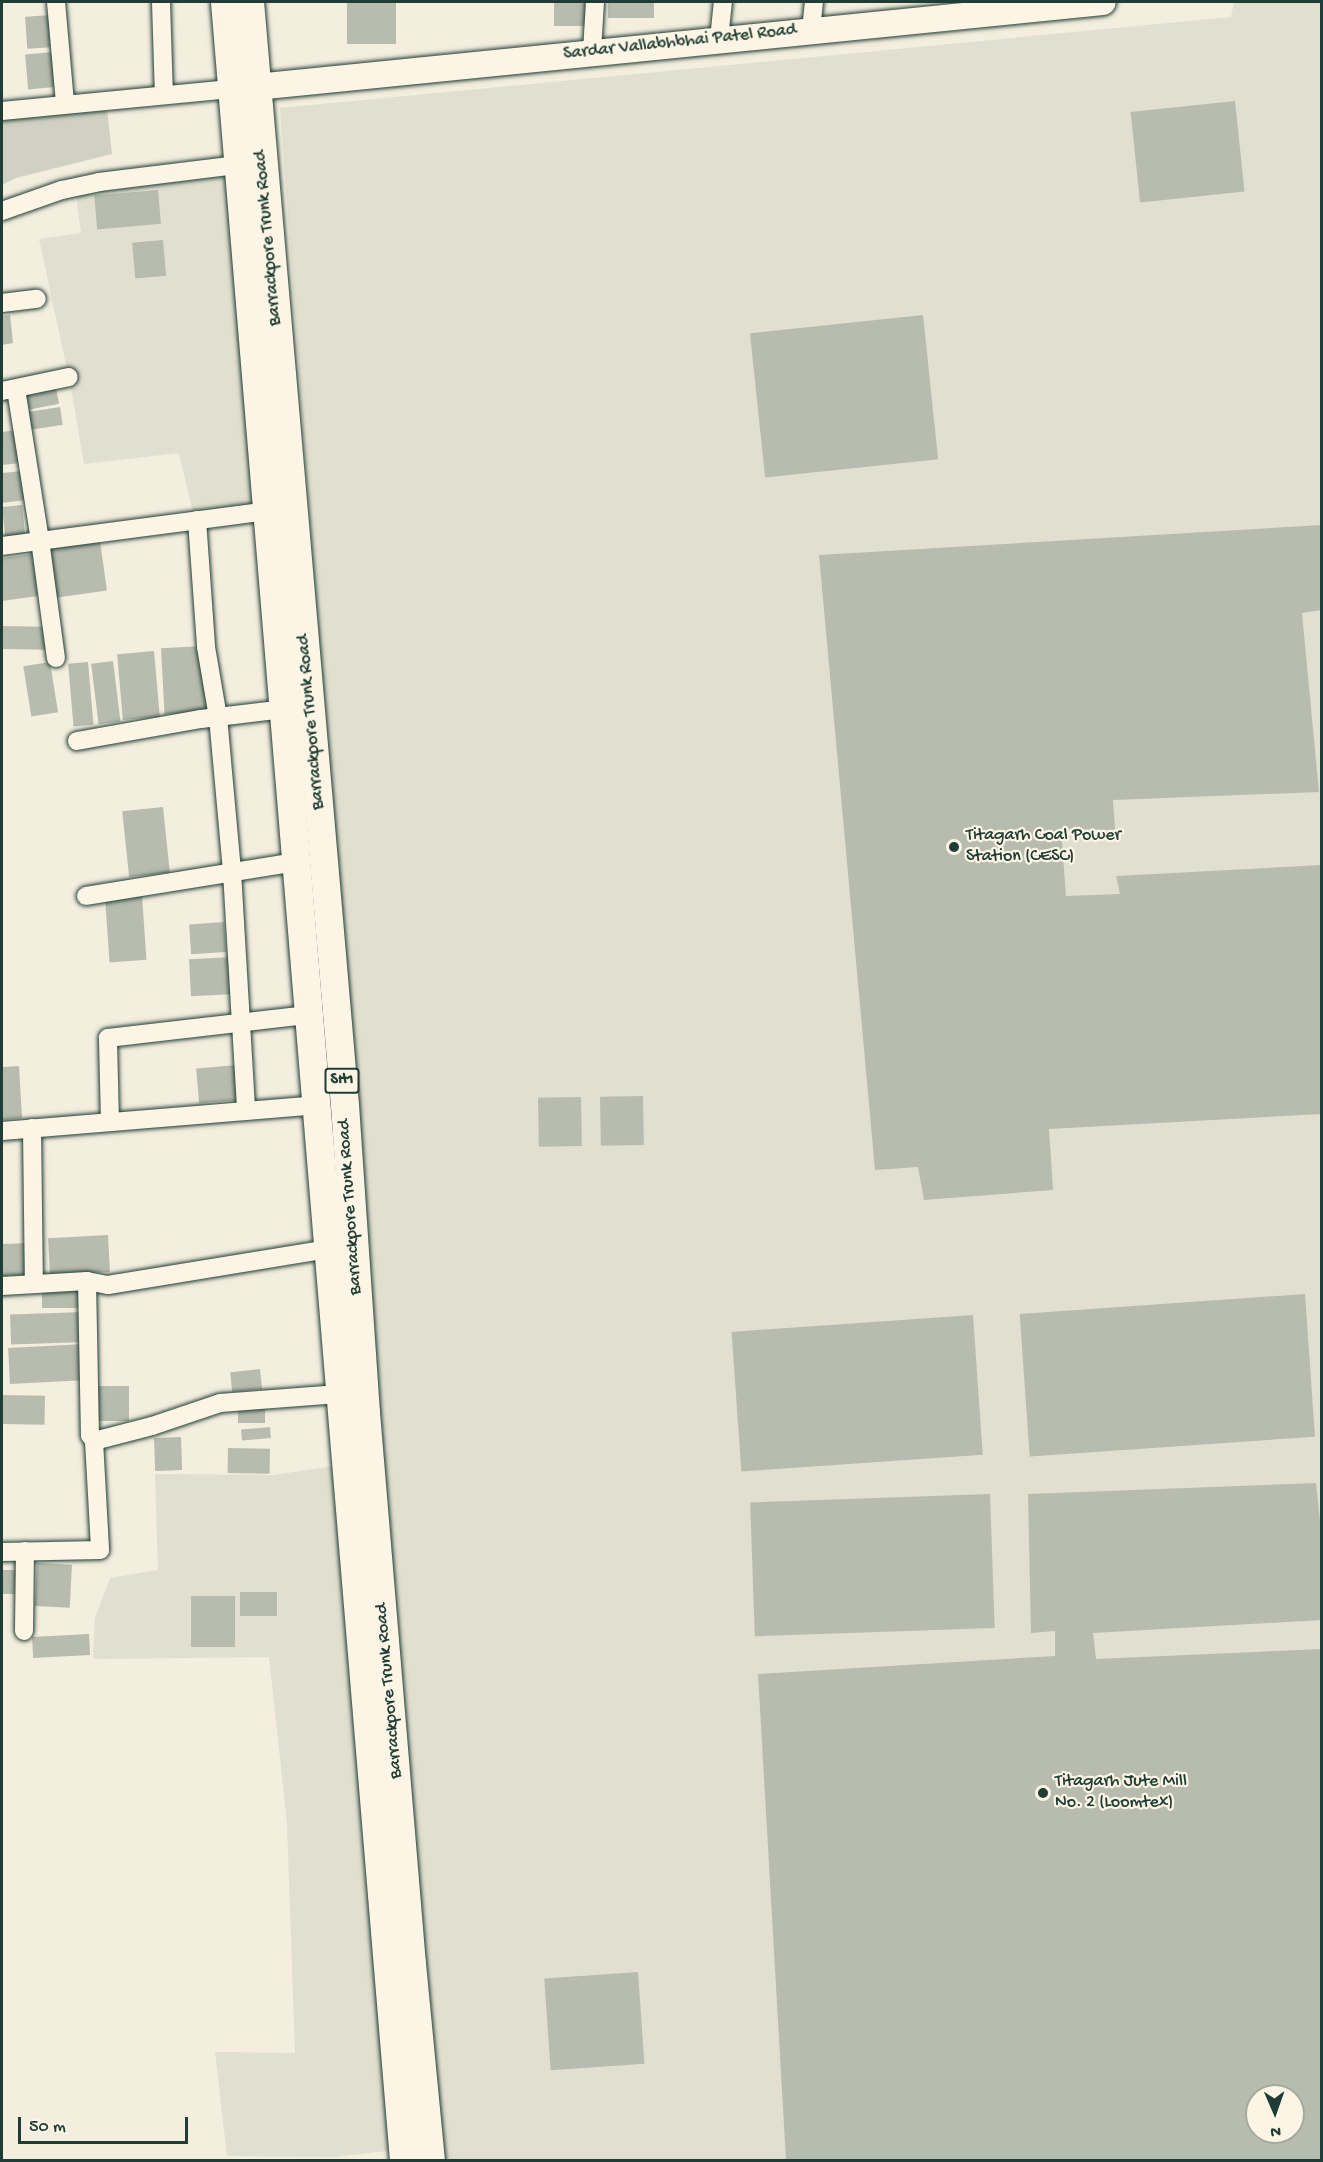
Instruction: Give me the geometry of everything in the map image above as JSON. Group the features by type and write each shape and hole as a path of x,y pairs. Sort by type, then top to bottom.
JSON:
{"main road":[{"name":"Barrackpore Trunk Road","path":"225,2 244,88 309,682 345,1105 366,1413 412,1964 431,2160"},
{"name":"Barrackpore Trunk Road","path":"250,2 238,165 404,2160"}],"street":[{"path":"56,2 65,104"},
{"path":"161,2 164,95"},
{"path":"592,51 595,2"},
{"path":"719,39 723,2"},
{"path":"811,30 814,2"},
{"name":"Sardar Vallabhbhai Patel Road","path":"244,88 592,51 1103,2"},
{"path":"2,111 244,88"},
{"path":"2,210 62,190 99,182 238,165"},
{"path":"2,303 37,299"},
{"path":"56,658 40,540 9,390 69,377"},
{"path":"2,546 268,511"},
{"path":"197,520 206,648 218,717 231,872 246,1111"},
{"path":"77,741 218,717 285,709"},
{"path":"86,896 296,862"},
{"path":"110,1122 108,1038 308,1015"},
{"path":"2,1131 316,1105"},
{"path":"32,1128 34,1283"},
{"path":"2,1287 87,1281 108,1285 329,1249"},
{"path":"2,1552 100,1550 94,1441 90,1435 87,1281"},
{"path":"94,1441 152,1426 220,1403 339,1394"},
{"path":"24,1631 25,1551"}],"shaded area":[{"path":"1234,2 1321,2 1321,2160 434,2160 394,1676 280,108 1231,17"},
{"path":"107,109 112,154 16,178 2,185 2,119"},
{"path":"243,160 277,502 193,513 179,453 84,464 71,388 39,239 81,233 74,180"},
{"path":"356,1463 413,2148 334,2157 227,2156 215,2052 295,2053 287,1823 269,1657 93,1659 95,1618 110,1578 158,1570 155,1474 273,1475"}],"building":[{"path":"347,2 396,2 396,44 347,44"},
{"path":"554,2 585,2 585,26 554,26"},
{"path":"608,2 654,2 654,18 608,18"},
{"path":"51,15 53,47 27,49 25,17"},
{"path":"54,52 57,87 28,89 25,55"},
{"path":"1235,101 1245,192 1140,202 1131,112"},
{"path":"158,190 161,224 97,229 94,196"},
{"path":"163,240 166,276 135,279 132,243"},
{"path":"10,315 13,343 2,345 2,316"},
{"path":"923,315 938,459 765,477 750,333"},
{"path":"56,388 59,404 30,409 27,394"},
{"path":"60,407 63,425 29,430 26,412"},
{"path":"16,430 21,463 2,465 2,432"},
{"path":"23,471 26,500 2,503 2,473"},
{"path":"22,505 25,535 5,537 2,507"},
{"name":"Titagarh Coal Power Station (CESC)","path":"1322,525 1322,610 1302,613 1319,792 1113,800 1115,830 1061,829 1066,896 1120,894 1116,876 1322,865 1322,1114 1049,1129 1053,1190 924,1200 918,1167 875,1170 819,555"},
{"path":"100,541 107,591 55,598 49,548"},
{"path":"33,554 38,596 2,601 2,558"},
{"path":"2,626 47,627 47,650 2,649"},
{"path":"204,646 207,712 165,714 161,648"},
{"path":"154,651 160,717 123,720 117,654"},
{"path":"113,661 120,722 99,724 91,664"},
{"path":"50,662 58,712 31,717 23,666"},
{"path":"88,662 93,725 74,727 68,664"},
{"path":"163,807 170,873 129,877 122,811"},
{"path":"142,896 146,960 110,962 105,899"},
{"path":"224,922 226,952 191,954 189,924"},
{"path":"233,957 235,994 191,996 189,959"},
{"path":"236,1065 239,1100 199,1103 196,1068"},
{"path":"19,1066 22,1118 2,1120 2,1067"},
{"path":"643,1096 644,1145 601,1146 600,1097"},
{"path":"581,1097 582,1146 539,1147 538,1098"},
{"path":"108,1235 110,1272 50,1275 48,1238"},
{"path":"31,1243 32,1275 3,1276 2,1244"},
{"path":"42,1284 84,1284 84,1308 42,1308"},
{"path":"1305,1294 1315,1437 1030,1457 1020,1314"},
{"path":"84,1312 85,1342 11,1345 10,1315"},
{"path":"973,1315 983,1455 741,1472 732,1332"},
{"path":"85,1344 87,1380 10,1384 8,1348"},
{"path":"260,1369 262,1389 232,1392 230,1372"},
{"path":"94,1386 129,1386 129,1421 94,1421"},
{"path":"2,1395 45,1396 44,1425 2,1424"},
{"path":"238,1406 265,1406 265,1423 238,1423"},
{"path":"270,1427 271,1438 242,1440 241,1430"},
{"path":"181,1437 182,1470 155,1471 154,1438"},
{"path":"228,1448 270,1449 270,1474 228,1473"},
{"name":"Titagarh Jute Mill No. 2 (Loomtex)","path":"1316,1483 1322,1539 1322,1620 1093,1633 1096,1659 1322,1649 1322,2160 786,2160 758,1674 1055,1656 1055,1631 1031,1633 1028,1494"},
{"path":"990,1494 995,1628 755,1636 750,1502"},
{"path":"37,1563 72,1565 70,1608 35,1606"},
{"path":"2,1570 22,1570 22,1594 2,1594"},
{"path":"240,1592 277,1592 277,1616 240,1616"},
{"path":"191,1596 235,1596 235,1647 191,1647"},
{"path":"89,1634 90,1655 33,1658 32,1637"},
{"path":"638,1972 644,2064 551,2070 544,1979"}],"place":[{"name":"Titagarh Coal Power Station (CESC)","path":"954,847"},
{"name":"Titagarh Jute Mill No. 2 (Loomtex)","path":"1043,1793"}]}
